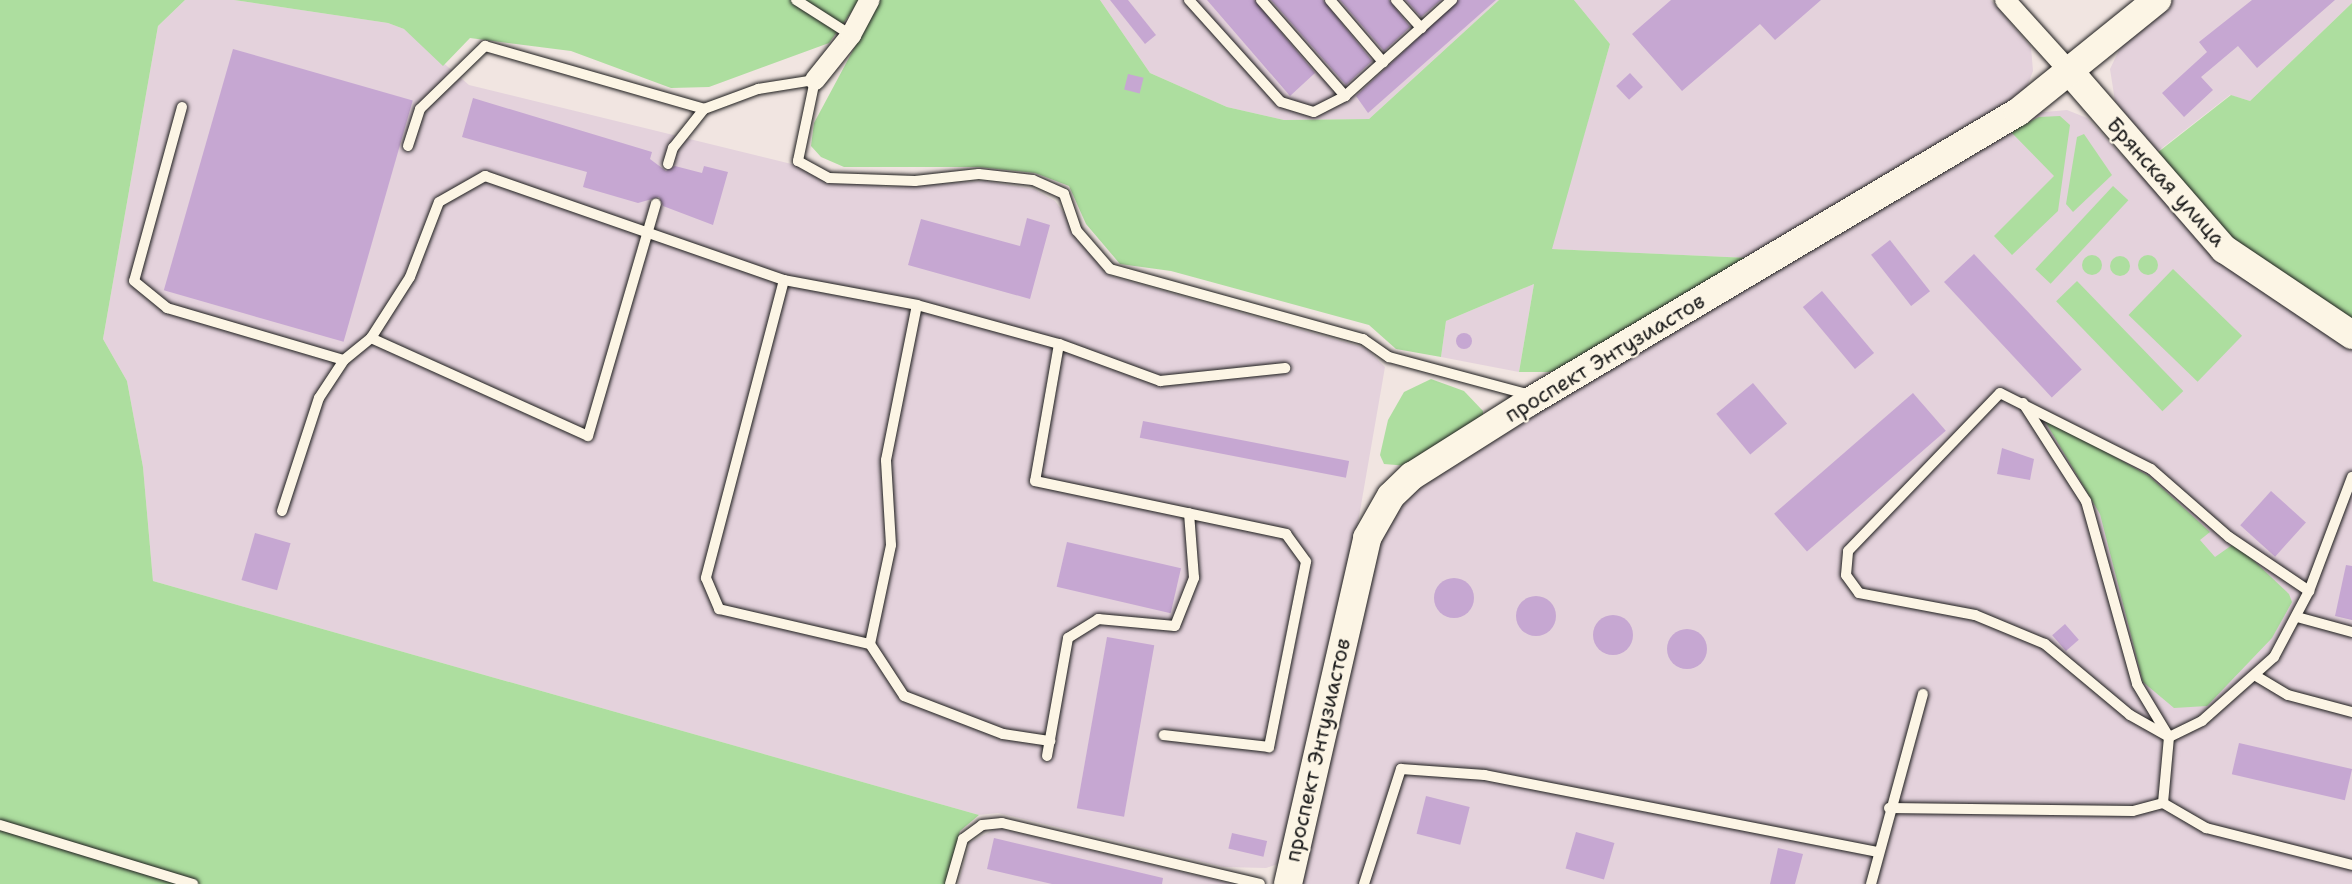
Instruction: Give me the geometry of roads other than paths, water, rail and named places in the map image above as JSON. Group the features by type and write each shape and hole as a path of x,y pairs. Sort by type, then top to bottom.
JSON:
{"street":[{"path":"816,81 851,35 870,0"},
{"name":"Брянская улица","path":"2005,0 2224,249 2352,335"},
{"name":"проспект Энтузиастов","path":"1288,884 1375,519 1412,476 1529,402 2018,112 2157,0"}],"lane":[{"path":"796,0 851,35"},
{"path":"1189,0 1281,102 1314,112 1345,96 1452,0"},
{"path":"1261,0 1345,96"},
{"path":"1330,0 1383,62"},
{"path":"1396,0 1421,28"},
{"path":"408,146 420,109 485,46 704,109"},
{"path":"668,164 673,148 704,109 758,89 816,81 798,161 829,178 915,181 979,174 1033,180 1064,194 1077,231 1110,269 1363,339 1389,357 1522,393 1529,402"},
{"path":"182,107 134,281 166,308 344,360"},
{"path":"282,511 319,398 344,360 371,338 410,277 439,202 485,176 646,234 784,280 917,305 1059,344 1160,381 1285,368"},
{"path":"371,338 588,436 656,204"},
{"path":"784,280 706,578 718,609 870,644 904,696 1003,734 1050,741"},
{"path":"870,644 891,545 886,460 917,305"},
{"path":"1059,344 1035,482 1286,534 1306,562 1269,747 1164,735"},
{"path":"2169,737 2130,715 2045,644 1976,615 1859,593 1846,575 1848,551 1935,464 1978,411 2000,393 2022,400 2151,469 2229,537 2309,591"},
{"path":"2022,400 2086,501 2137,684 2169,737 2163,803"},
{"path":"2169,737 2202,721 2256,676 2297,617 2352,477"},
{"path":"1047,756 1068,638 1098,619 1175,626 1194,578 1188,513"},
{"path":"2297,617 2352,632"},
{"path":"2256,676 2288,695 2352,712"},
{"path":"1871,884 1889,808 1923,694"},
{"path":"1364,884 1401,769 1485,775 1879,852"},
{"path":"1889,808 2133,812 2163,803 2206,828 2352,865"},
{"path":"950,884 963,839 982,825 1002,823 1260,884"},
{"path":"0,825 193,884"}]}
